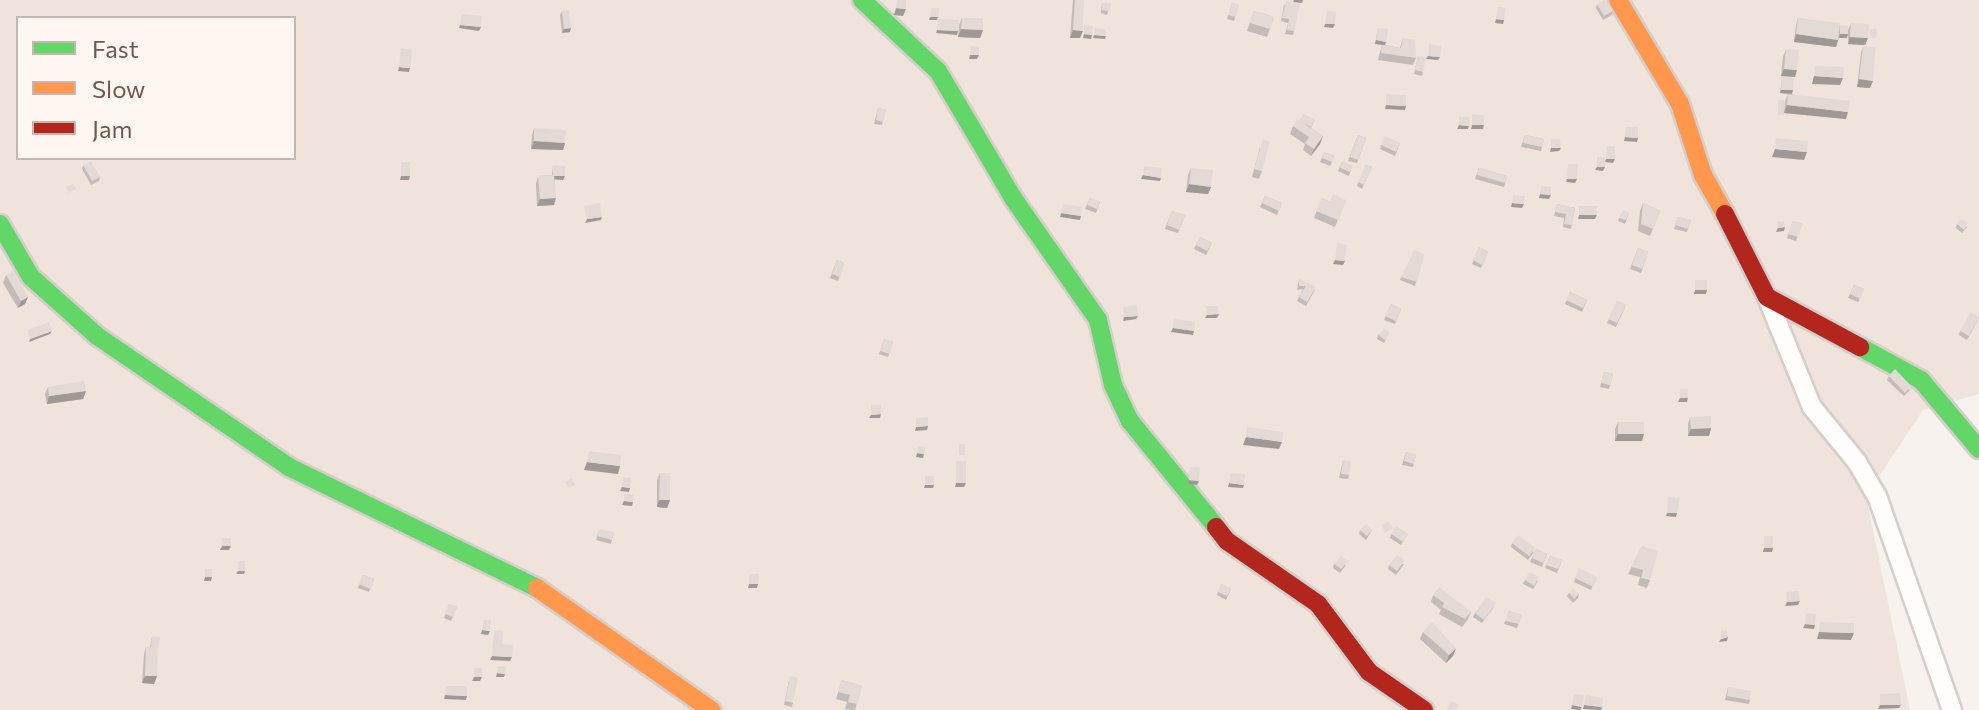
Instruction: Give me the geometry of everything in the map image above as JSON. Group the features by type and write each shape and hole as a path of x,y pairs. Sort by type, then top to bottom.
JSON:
{"street":[{"path":"862,0 938,71 1013,198 1098,320 1113,385 1130,421 1166,468 1227,541 1318,604 1369,672 1424,710"},
{"path":"1618,0 1680,104 1703,175 1757,268 1812,407 1857,462 1877,496 1952,710"},
{"path":"0,224 31,277 97,336 289,467 549,594 711,710"},
{"path":"1767,297 1921,380 1979,449"}],"shaded area":[{"path":"0,0 1979,0 1979,394 1923,410 1866,496 1910,710 0,710"}],"building":[{"path":"897,0 906,0 906,9 896,8"},
{"path":"1075,0 1084,0 1083,31 1073,30"},
{"path":"1604,0 1613,11 1604,16 1597,4"},
{"path":"1286,1 1291,2 1292,9 1293,2 1300,4 1294,31 1287,30 1289,19 1282,18"},
{"path":"1102,3 1111,3 1109,11 1102,10"},
{"path":"1232,3 1239,5 1236,17 1228,15"},
{"path":"1498,7 1506,8 1504,20 1496,19"},
{"path":"931,8 939,8 938,17 930,17"},
{"path":"569,10 571,28 564,29 562,11"},
{"path":"1254,11 1274,17 1270,29 1250,23"},
{"path":"1327,11 1336,12 1335,24 1325,24"},
{"path":"461,14 482,16 481,27 460,25"},
{"path":"962,18 983,18 983,30 961,29"},
{"path":"1798,18 1840,23 1838,40 1796,34"},
{"path":"938,19 959,20 958,31 937,30"},
{"path":"1851,23 1869,24 1868,38 1850,37"},
{"path":"1084,25 1093,26 1092,35 1084,34"},
{"path":"1840,25 1848,26 1848,34 1840,34"},
{"path":"1094,28 1106,29 1106,36 1094,35"},
{"path":"1378,28 1388,29 1386,42 1376,40"},
{"path":"1870,29 1877,29 1876,38 1870,38"},
{"path":"1403,38 1415,40 1416,58 1381,53 1382,45 1401,48"},
{"path":"1429,44 1441,46 1440,57 1428,56"},
{"path":"971,46 979,47 979,55 970,55"},
{"path":"1863,46 1876,47 1873,81 1859,79"},
{"path":"401,48 412,50 410,68 399,67"},
{"path":"1786,49 1799,50 1797,70 1784,69"},
{"path":"1418,56 1426,57 1423,72 1415,70"},
{"path":"1815,66 1844,67 1843,78 1814,76"},
{"path":"1782,77 1794,78 1793,90 1781,90"},
{"path":"1386,94 1406,95 1406,106 1386,105"},
{"path":"1788,94 1850,101 1848,112 1787,105"},
{"path":"1778,100 1784,100 1784,115 1778,115"},
{"path":"878,108 886,110 883,122 876,120"},
{"path":"1303,114 1315,119 1311,127 1299,121"},
{"path":"1472,114 1484,115 1484,125 1472,125"},
{"path":"1459,117 1470,117 1469,126 1459,125"},
{"path":"1297,119 1323,136 1314,149 1305,143 1309,137 1293,126"},
{"path":"1626,127 1638,127 1638,138 1625,137"},
{"path":"534,128 566,130 565,143 534,141"},
{"path":"1358,135 1366,138 1358,160 1350,157"},
{"path":"1525,135 1544,139 1542,147 1523,143"},
{"path":"1385,136 1400,143 1396,152 1381,145"},
{"path":"1776,138 1808,141 1807,152 1775,149"},
{"path":"1263,139 1270,142 1262,171 1254,169"},
{"path":"1551,139 1560,139 1561,148 1551,148"},
{"path":"1607,146 1615,146 1615,159 1606,159"},
{"path":"1324,152 1334,156 1332,162 1322,158"},
{"path":"1597,157 1605,157 1605,167 1597,167"},
{"path":"91,161 100,177 92,181 83,165"},
{"path":"401,162 410,162 410,176 401,176"},
{"path":"1342,162 1352,166 1350,172 1340,168"},
{"path":"1568,164 1578,164 1577,179 1567,179"},
{"path":"553,165 565,166 565,176 553,176"},
{"path":"1366,165 1372,167 1364,185 1358,182"},
{"path":"1144,166 1162,168 1161,178 1143,175"},
{"path":"1191,168 1213,170 1211,187 1189,184"},
{"path":"1479,168 1507,176 1505,183 1477,175"},
{"path":"554,175 556,198 540,199 538,176"},
{"path":"73,184 76,189 68,193 66,187"},
{"path":"1541,186 1551,187 1551,195 1540,194"},
{"path":"1333,194 1346,200 1338,220 1316,211 1322,198 1330,202"},
{"path":"1513,195 1525,196 1524,204 1512,203"},
{"path":"1265,196 1282,203 1279,211 1262,203"},
{"path":"1090,198 1100,202 1097,209 1087,205"},
{"path":"600,203 602,217 587,219 584,206"},
{"path":"1643,203 1660,211 1653,229 1641,224"},
{"path":"1063,204 1082,207 1081,216 1061,213"},
{"path":"1557,204 1575,208 1572,225 1564,224 1566,214 1555,212"},
{"path":"1579,206 1597,206 1597,215 1579,215"},
{"path":"1623,210 1629,213 1626,220 1619,218"},
{"path":"1172,211 1185,215 1179,230 1167,225"},
{"path":"1678,217 1691,220 1688,229 1675,225"},
{"path":"1961,219 1968,223 1964,230 1957,224"},
{"path":"1784,221 1785,227 1778,228 1777,222"},
{"path":"1793,221 1802,224 1798,237 1788,234"},
{"path":"1200,237 1212,243 1207,251 1196,245"},
{"path":"1337,243 1347,245 1345,261 1335,260"},
{"path":"1479,247 1488,252 1482,265 1473,260"},
{"path":"1638,248 1648,252 1642,269 1632,265"},
{"path":"1414,250 1424,254 1417,282 1401,277"},
{"path":"837,260 844,263 840,277 832,274"},
{"path":"13,271 28,297 21,301 6,275"},
{"path":"1299,279 1316,287 1307,302 1299,297 1306,286 1299,286"},
{"path":"1695,280 1707,280 1707,290 1695,290"},
{"path":"1854,285 1864,289 1860,299 1850,294"},
{"path":"1570,292 1587,300 1583,308 1566,300"},
{"path":"1617,301 1626,305 1617,323 1608,319"},
{"path":"1391,304 1401,309 1396,321 1385,316"},
{"path":"1137,305 1138,316 1124,317 1123,307"},
{"path":"1206,306 1218,306 1219,314 1207,315"},
{"path":"1971,312 1979,317 1969,336 1960,331"},
{"path":"1174,319 1195,322 1194,331 1173,328"},
{"path":"49,322 52,331 30,339 27,330"},
{"path":"1384,329 1389,332 1385,340 1378,335"},
{"path":"884,339 893,342 890,354 880,351"},
{"path":"1895,369 1911,386 1905,393 1889,376"},
{"path":"1604,372 1613,374 1610,385 1601,383"},
{"path":"84,381 86,391 49,396 48,387"},
{"path":"1680,389 1688,389 1688,398 1680,398"},
{"path":"871,405 881,405 881,414 871,415"},
{"path":"1711,416 1711,428 1691,429 1690,417"},
{"path":"928,417 928,426 916,427 916,418"},
{"path":"1618,422 1644,422 1644,434 1618,434"},
{"path":"1247,427 1283,432 1282,442 1246,437"},
{"path":"959,444 965,444 965,455 959,455"},
{"path":"918,446 925,447 924,454 917,453"},
{"path":"589,451 621,455 620,466 587,462"},
{"path":"1406,452 1416,455 1414,464 1404,461"},
{"path":"1343,460 1351,461 1349,475 1341,474"},
{"path":"956,461 966,461 966,483 956,483"},
{"path":"1190,467 1200,467 1199,481 1189,480"},
{"path":"660,473 670,473 670,500 659,500"},
{"path":"1230,473 1245,474 1244,485 1229,483"},
{"path":"925,476 934,476 934,485 925,485"},
{"path":"623,477 631,478 630,488 622,487"},
{"path":"572,478 575,485 568,488 565,482"},
{"path":"624,494 634,494 633,502 624,501"},
{"path":"1668,497 1680,498 1677,513 1667,513"},
{"path":"1388,521 1393,528 1385,533 1382,525"},
{"path":"1366,524 1372,530 1367,536 1360,530"},
{"path":"1396,526 1408,534 1403,542 1391,534"},
{"path":"599,529 614,532 612,540 597,536"},
{"path":"1518,535 1535,548 1529,556 1512,543"},
{"path":"1764,536 1773,536 1773,548 1764,548"},
{"path":"222,538 231,538 231,546 222,546"},
{"path":"1642,546 1658,551 1650,580 1641,578 1643,570 1631,567"},
{"path":"1536,549 1547,554 1543,563 1532,558"},
{"path":"1397,555 1405,560 1397,571 1389,565"},
{"path":"1341,556 1348,561 1341,569 1334,564"},
{"path":"1550,556 1562,560 1558,569 1546,565"},
{"path":"238,561 245,561 245,571 238,571"},
{"path":"1579,568 1597,577 1593,587 1575,578"},
{"path":"205,569 212,569 212,577 205,577"},
{"path":"1529,572 1539,577 1534,586 1525,580"},
{"path":"749,574 759,574 758,584 749,584"},
{"path":"363,575 374,579 370,589 359,584"},
{"path":"1221,584 1231,589 1227,596 1218,592"},
{"path":"1439,587 1471,612 1465,619 1442,607 1444,603 1433,595"},
{"path":"1573,588 1579,594 1574,599 1569,593"},
{"path":"1798,591 1800,601 1787,602 1786,592"},
{"path":"1486,597 1496,603 1484,620 1475,613"},
{"path":"449,604 457,607 453,617 445,614"},
{"path":"1509,611 1522,615 1519,624 1505,621"},
{"path":"1806,613 1816,614 1815,625 1805,624"},
{"path":"484,620 491,620 490,631 482,630"},
{"path":"1432,622 1456,648 1449,655 1423,632"},
{"path":"1820,622 1854,623 1854,633 1819,632"},
{"path":"494,630 503,631 502,644 513,645 512,657 492,656"},
{"path":"1721,630 1727,631 1728,637 1721,639"},
{"path":"152,636 160,637 159,648 151,647"},
{"path":"146,647 158,647 157,676 145,676"},
{"path":"498,666 506,667 505,674 497,673"},
{"path":"474,668 482,668 482,677 474,677"},
{"path":"790,676 798,678 793,703 785,701"},
{"path":"842,680 862,686 857,704 848,702 850,695 838,692"},
{"path":"446,686 467,686 467,696 445,695"},
{"path":"1728,687 1751,691 1750,700 1727,696"},
{"path":"1900,693 1901,705 1880,705 1880,694"},
{"path":"1574,694 1584,695 1582,707 1572,705"},
{"path":"1586,695 1603,698 1602,707 1584,705"},
{"path":"1451,701 1459,705 1456,710 1447,710"}],"traffic: fast":[{"path":"862,0 938,71 1013,198 1098,320 1113,385 1130,421 1216,527"},
{"path":"0,224 31,277 97,336 289,467 537,588"},
{"path":"1860,347 1921,380 1979,449"}],"traffic: slow":[{"path":"1618,0 1680,104 1703,175 1725,214"},
{"path":"537,588 711,710"}],"traffic: jam":[{"path":"1725,214 1767,297 1860,347"},
{"path":"1216,527 1227,541 1318,604 1369,672 1424,710"}]}
